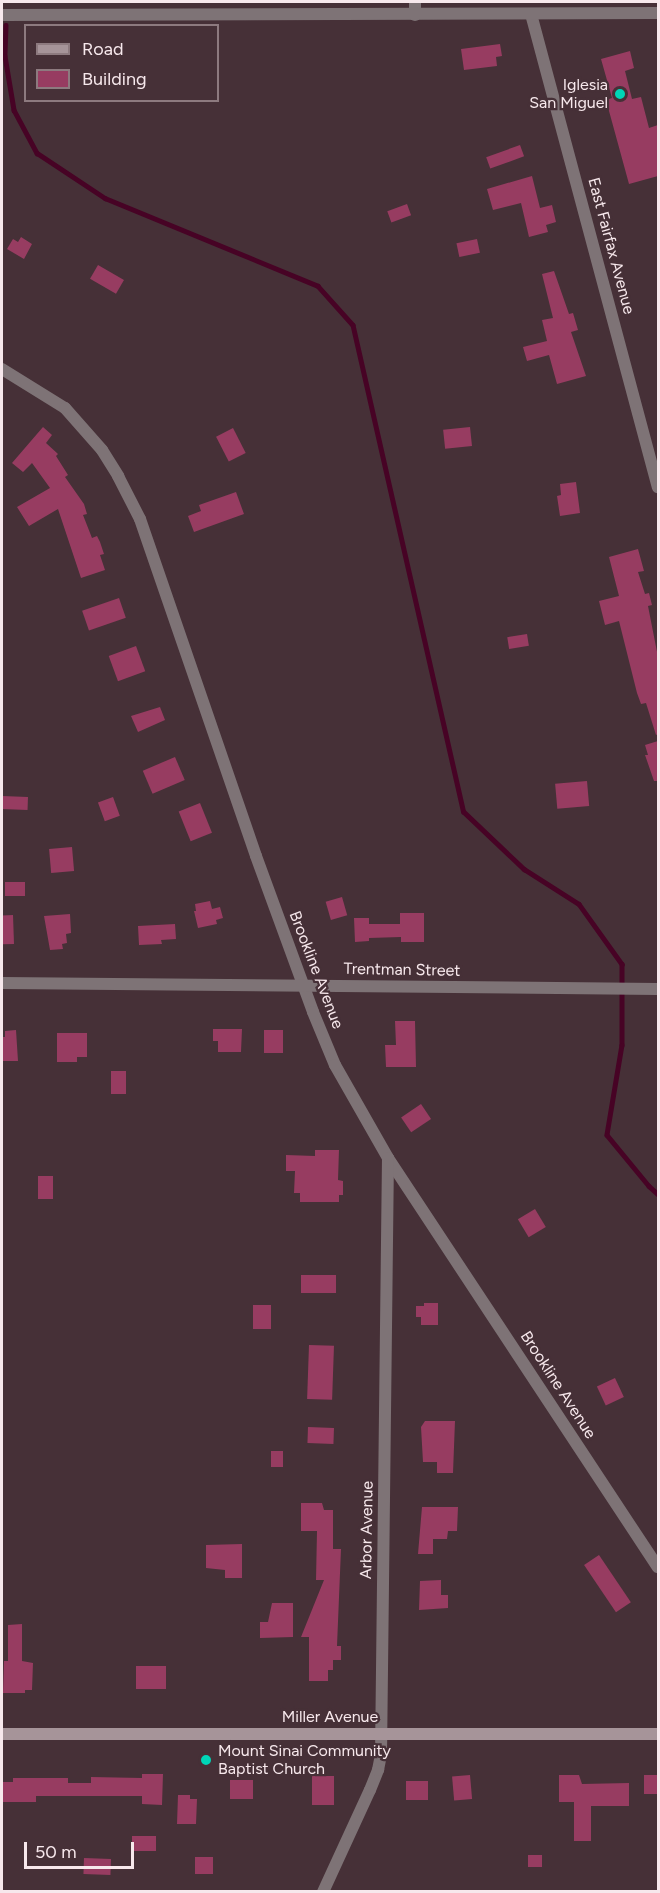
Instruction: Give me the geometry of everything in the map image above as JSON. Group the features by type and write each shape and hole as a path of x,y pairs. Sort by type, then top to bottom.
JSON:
{"main road":[{"name":"Miller Avenue","path":"2,1734 658,1734"}],"street":[{"path":"2,15 415,8 531,14 610,7 658,13"},
{"name":"East Fairfax Avenue","path":"531,14 658,487"},
{"name":"Brookline Avenue","path":"2,369 65,408 86,428 118,476 140,519 303,985 335,1065 388,1158 658,1567"},
{"name":"Trentman Street","path":"2,983 658,989"},
{"name":"Arbor Avenue","path":"323,1892 378,1770 381,1734 388,1158"}],"building":[{"path":"500,44 502,56 496,57 497,66 464,70 461,49"},
{"path":"630,51 634,68 625,71 632,99 641,97 649,128 658,125 658,176 629,184 606,100 612,98 601,59"},
{"path":"520,145 524,156 490,169 486,157"},
{"path":"532,176 540,208 552,205 556,222 546,225 548,232 529,237 521,203 493,210 487,189"},
{"path":"407,204 411,215 391,222 387,211"},
{"path":"21,237 32,244 24,259 7,249 13,239 18,242"},
{"path":"477,239 480,253 459,257 456,243"},
{"path":"98,265 124,280 116,294 90,279"},
{"path":"554,271 569,314 573,313 578,330 571,332 586,376 557,384 549,355 527,361 523,347 547,341 542,320 553,318 542,274"},
{"path":"43,427 52,435 46,443 58,454 56,456 68,475 65,477 84,504 87,514 83,515 92,538 97,536 100,542 104,554 100,555 105,570 81,578 58,509 29,526 17,507 50,488 32,463 23,472 12,463"},
{"path":"470,427 472,446 445,449 443,430"},
{"path":"233,428 246,453 229,462 216,437"},
{"path":"576,482 580,513 560,516 557,496 561,495 560,484"},
{"path":"236,492 244,514 194,532 188,516 201,511 199,505"},
{"path":"638,549 644,571 638,572 645,594 649,593 652,605 648,606 658,657 658,734 656,735 646,703 641,704 637,693 619,621 605,625 599,601 619,596 609,557"},
{"path":"119,598 126,618 89,631 82,611"},
{"path":"527,634 529,646 509,649 507,637"},
{"path":"136,646 145,671 118,681 109,656"},
{"path":"160,707 165,720 138,732 131,716"},
{"path":"658,741 658,781 654,781 645,755 648,755 645,745"},
{"path":"175,757 185,780 153,794 143,771"},
{"path":"587,781 589,806 557,809 555,784"},
{"path":"2,796 28,797 28,810 2,809"},
{"path":"113,797 120,816 105,821 98,802"},
{"path":"200,803 212,833 191,841 179,812"},
{"path":"72,847 74,871 51,873 49,849"},
{"path":"5,882 25,882 25,896 5,896"},
{"path":"342,897 347,915 331,920 326,902"},
{"path":"210,901 212,909 220,907 223,918 216,920 217,924 198,928 194,911 196,911 195,904"},
{"path":"400,913 424,913 424,942 401,942 401,937 369,938 369,941 355,942 354,918 369,918 369,924 400,924"},
{"path":"70,914 71,933 66,934 67,943 62,944 63,949 50,950 44,916"},
{"path":"2,915 13,915 14,944 3,944"},
{"path":"175,924 176,939 161,940 162,944 139,945 138,926"},
{"path":"395,1021 415,1021 416,1067 386,1067 385,1045 396,1045"},
{"path":"213,1029 242,1029 241,1052 218,1052 218,1041 213,1041"},
{"path":"16,1030 18,1061 2,1061 2,1037 5,1037 5,1031"},
{"path":"264,1030 283,1030 283,1053 264,1053"},
{"path":"57,1033 87,1033 87,1057 77,1057 77,1062 57,1062"},
{"path":"111,1071 126,1071 126,1094 111,1094"},
{"path":"421,1104 431,1119 411,1132 401,1117"},
{"path":"315,1150 339,1150 338,1180 343,1181 343,1195 339,1195 339,1202 300,1202 300,1193 294,1193 295,1171 286,1171 286,1155 315,1156"},
{"path":"38,1176 53,1176 53,1199 38,1199"},
{"path":"535,1209 546,1227 529,1237 518,1219"},
{"path":"301,1275 336,1275 336,1293 301,1293"},
{"path":"424,1303 438,1303 438,1325 421,1325 421,1317 416,1317 416,1306 424,1306"},
{"path":"253,1305 271,1305 271,1329 253,1329"},
{"path":"309,1345 334,1346 332,1400 307,1399"},
{"path":"615,1378 624,1397 606,1405 597,1386"},
{"path":"425,1421 455,1421 453,1473 437,1473 437,1462 423,1462 421,1427"},
{"path":"308,1427 334,1428 333,1444 307,1443"},
{"path":"271,1451 283,1451 283,1467 271,1467"},
{"path":"301,1503 322,1503 324,1510 333,1510 333,1549 341,1549 337,1646 341,1646 341,1660 333,1660 333,1670 328,1670 328,1681 309,1681 309,1637 301,1637 324,1580 316,1580 317,1531 301,1531"},
{"path":"422,1507 458,1507 457,1531 448,1531 447,1539 433,1539 433,1554 418,1554"},
{"path":"242,1544 242,1578 225,1578 225,1570 206,1568 206,1545"},
{"path":"599,1555 631,1602 616,1612 584,1565"},
{"path":"441,1580 441,1595 448,1595 448,1608 419,1610 420,1581"},
{"path":"272,1603 293,1603 293,1637 260,1638 260,1622 268,1622"},
{"path":"22,1624 22,1661 33,1663 32,1690 25,1690 25,1693 3,1693 4,1661 8,1661 8,1625"},
{"path":"136,1666 166,1666 166,1689 136,1689"},
{"path":"142,1774 163,1774 162,1805 142,1804 142,1796 36,1796 36,1802 2,1802 2,1782 13,1782 13,1778 68,1778 68,1783 91,1783 91,1777 142,1778"},
{"path":"470,1775 472,1799 454,1800 452,1777"},
{"path":"559,1775 579,1775 582,1784 629,1783 629,1806 591,1806 591,1841 574,1841 574,1802 559,1802"},
{"path":"644,1775 658,1775 658,1794 644,1794"},
{"path":"312,1776 334,1776 334,1805 312,1805"},
{"path":"230,1780 253,1780 253,1799 230,1799"},
{"path":"406,1781 428,1781 428,1800 406,1800"},
{"path":"178,1795 190,1795 190,1799 197,1799 196,1824 177,1824"},
{"path":"132,1836 156,1836 156,1851 132,1851"},
{"path":"528,1855 542,1855 542,1867 528,1867"},
{"path":"195,1857 213,1857 213,1874 195,1874"},
{"path":"84,1858 111,1859 110,1875 83,1874"}],"waterway":[{"path":"6,25 5,56 14,110 37,153 105,198 318,286 353,325 464,812 524,869 579,904 622,964 622,1045 607,1135 658,1194"}],"place":[{"name":"Iglesia San Miguel","path":"620,94"},
{"name":"Mount Sinai Community Baptist Church","path":"206,1760"}]}
